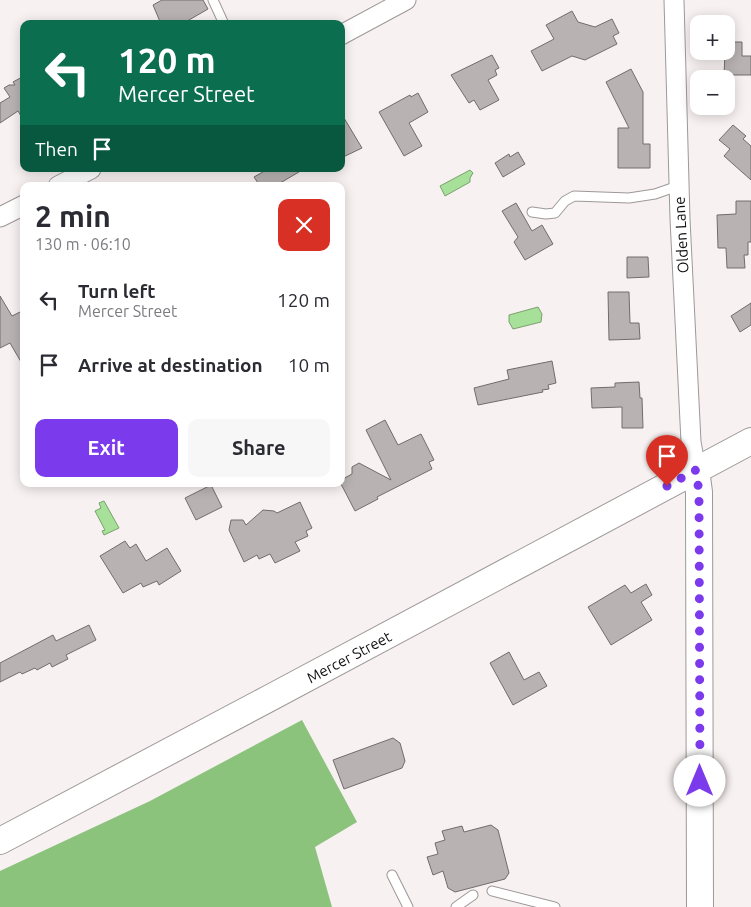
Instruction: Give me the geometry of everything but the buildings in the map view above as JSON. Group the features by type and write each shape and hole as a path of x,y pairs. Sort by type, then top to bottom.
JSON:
{"main road":[{"name":"Mercer Street","path":"0,841 751,441"},
{"path":"696,470 699,492 700,907"}],"street":[{"path":"345,33 406,0"},
{"name":"Olden Lane","path":"674,0 678,186 691,442 696,470"},
{"path":"66,182 85,172"},
{"path":"0,217 20,207"}],"lane":[{"path":"213,0 222,20"},
{"path":"532,212 555,213 565,201 574,196 629,198 654,194 678,186"},
{"path":"392,875 408,907"},
{"path":"492,891 532,904 555,907"},
{"path":"456,907 473,895"}],"shaded area":[{"path":"470,170 473,173 470,182 445,196 440,186"},
{"path":"538,307 542,314 541,322 513,329 509,322 509,315"},
{"path":"104,501 119,528 104,535 102,531 105,530 95,511 101,508 99,503"},
{"path":"302,720 357,822 315,847 332,907 0,907 0,871 150,801"}],"route":[{"path":"667,486 696,470 699,492 700,781"}]}
